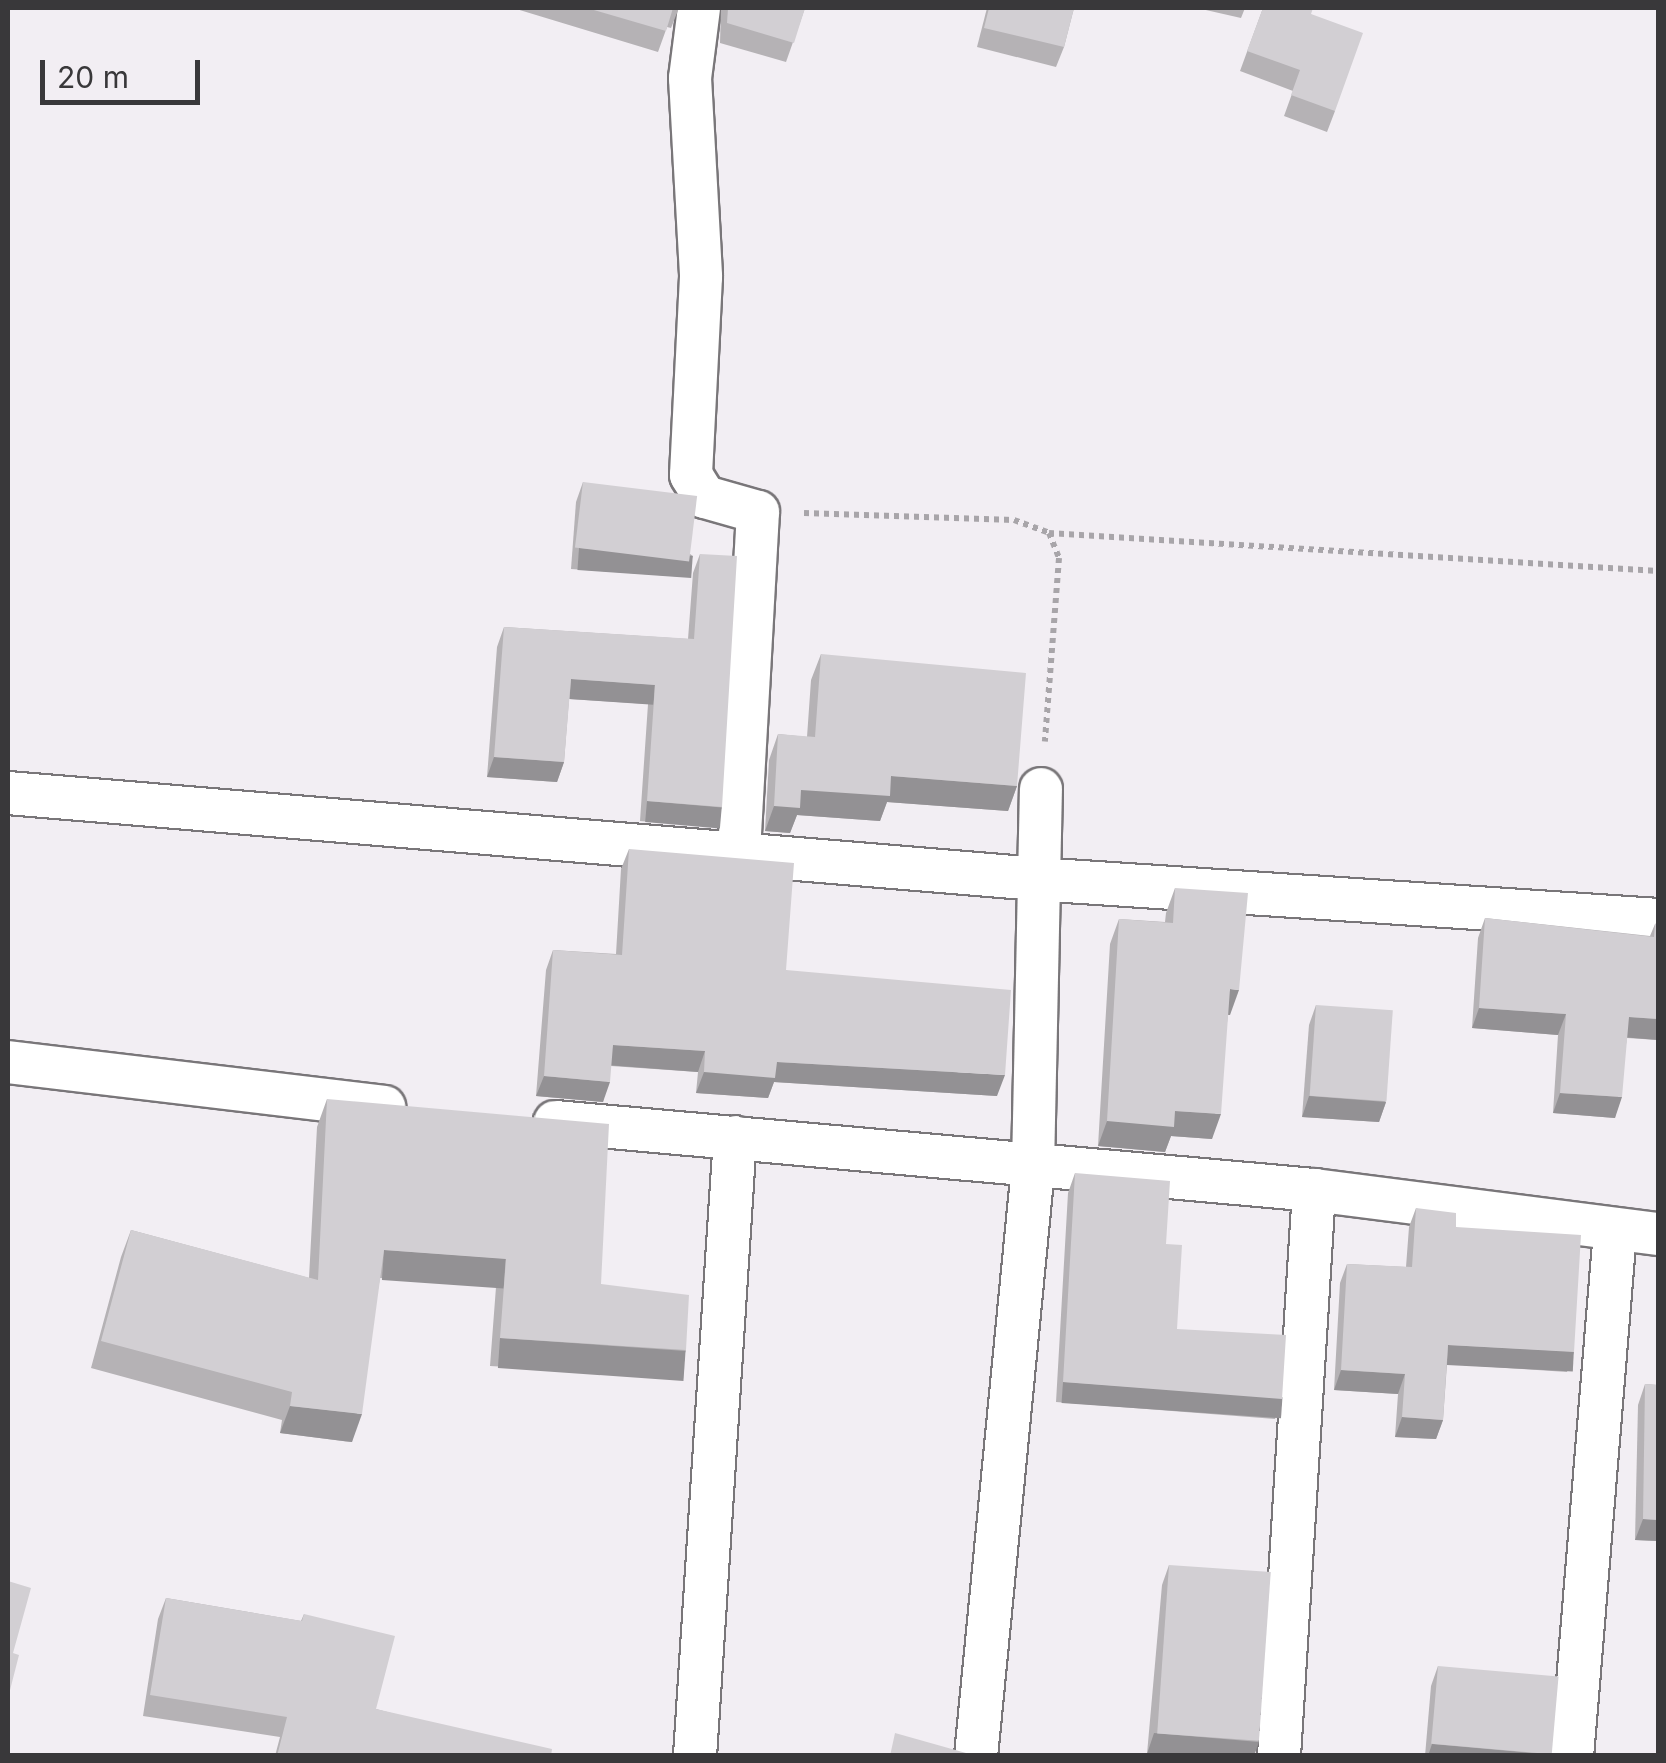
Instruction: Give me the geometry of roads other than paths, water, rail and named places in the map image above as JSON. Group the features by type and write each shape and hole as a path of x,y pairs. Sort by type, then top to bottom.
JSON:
{"street":[{"path":"699,8 690,78 700,276 691,475 705,497 758,512 739,851"},
{"path":"976,1756 1032,1168 1036,879 1042,789"},
{"path":"8,794 739,851 1036,879 1658,920"},
{"path":"8,1062 417,1110"},
{"path":"516,1118 735,1136 1032,1168 1314,1190 1615,1232 1658,1234"},
{"path":"696,1756 735,1136"},
{"path":"1279,1756 1314,1190"},
{"path":"1572,1756 1615,1232"}]}
